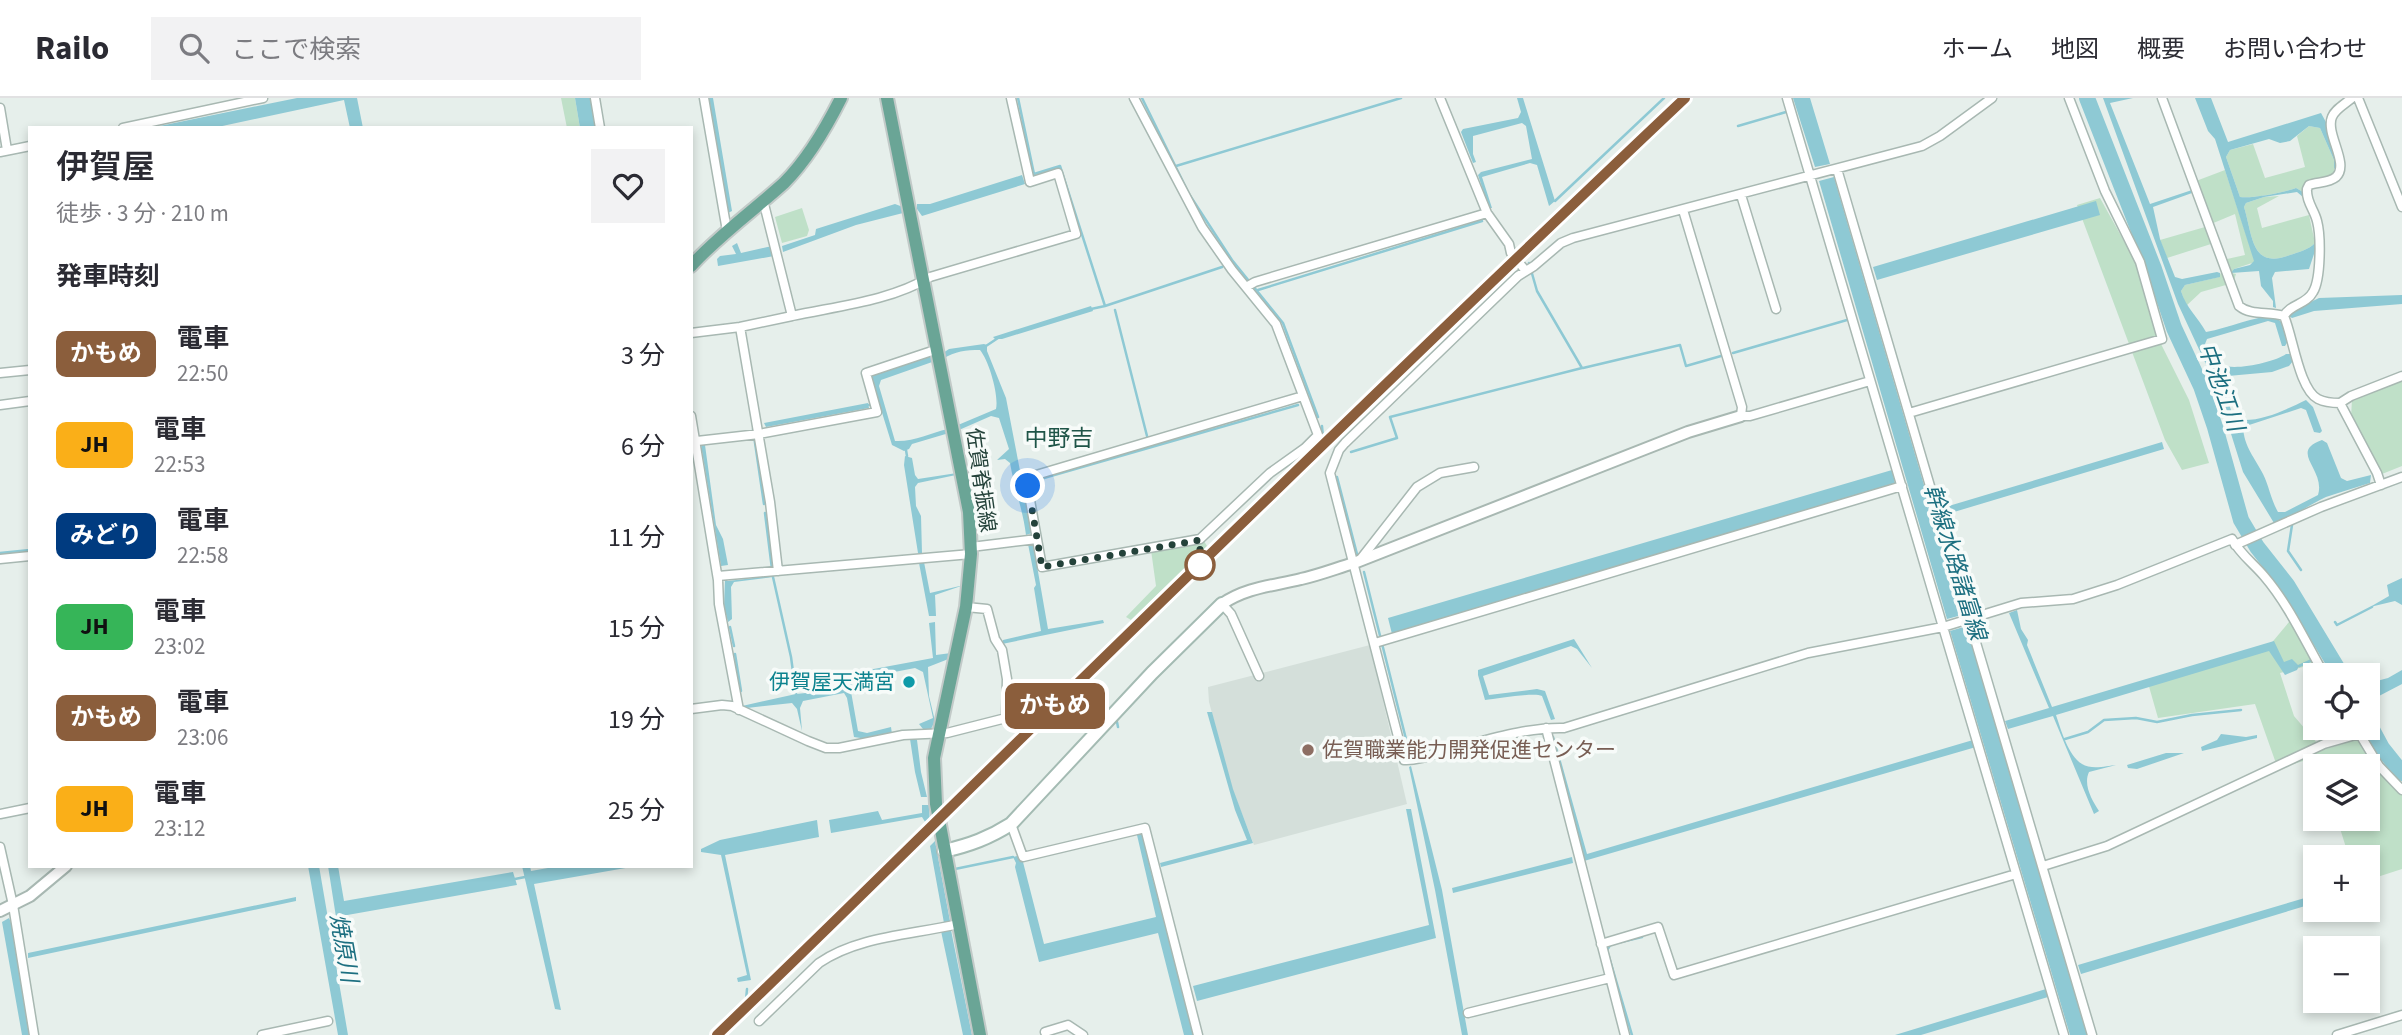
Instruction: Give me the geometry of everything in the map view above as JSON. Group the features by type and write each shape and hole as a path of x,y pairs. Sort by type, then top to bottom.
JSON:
{"main road":[{"path":"693,264 786,181 823,134 841,98"},
{"name":"佐賀脊振線","path":"887,98 970,512 971,550 967,607 934,758 934,785 944,851 980,1035"},
{"path":"944,851 974,844 1011,824 1152,673 1222,604"}],"street":[{"path":"132,126 263,98"},
{"path":"595,98 600,126"},
{"path":"704,98 727,231"},
{"path":"693,333 740,327 875,298 1076,234 1058,173 1030,182 1011,98"},
{"path":"1134,98 1202,227 1276,324 1318,435 1305,448 1269,473 1237,507 1200,540 1042,567 1032,539 1027,482 1303,396"},
{"path":"1440,98 1487,213 1509,244 1511,253 1530,268"},
{"path":"1787,98 1902,486 1956,623 2043,866 2092,1035"},
{"path":"1992,98 1922,146 1560,243 1530,268 1339,450 1330,478 1357,562 1404,760 1410,761 1450,749 1546,728 1564,728 1808,653 1956,623 2021,603 2073,599 2117,585 2232,539 2282,601 2318,663"},
{"path":"1909,413 2162,339 2140,262 2105,191 2069,98"},
{"path":"2162,98 2239,306 2249,312 2284,316"},
{"path":"2352,98 2336,111 2331,123 2340,163 2338,174 2334,179 2309,185 2307,189 2306,195 2317,219 2319,245 2315,291 2305,301 2287,310 2284,316 2293,339 2304,385 2318,399 2340,403 2402,376"},
{"path":"2358,98 2402,207"},
{"path":"0,108 3,151 28,146"},
{"path":"1828,172 1909,413 2016,874 2064,1035"},
{"path":"1741,195 1776,309"},
{"path":"763,200 792,316"},
{"path":"1683,209 1742,407 1741,416"},
{"path":"1246,287 1255,282 1487,213"},
{"path":"740,327 774,572"},
{"path":"739,710 719,604 718,576 698,439 877,412 866,373 938,349"},
{"path":"0,373 28,370"},
{"path":"1259,676 1231,614 1222,604 1237,594 1357,562 1688,432 1870,382"},
{"path":"0,405 28,401"},
{"path":"2340,403 2381,485"},
{"path":"1357,562 1417,487 1440,473 1474,467"},
{"path":"2235,545 2311,511 2402,477"},
{"path":"1375,643 1902,486"},
{"path":"718,576 921,558 1032,539"},
{"path":"0,559 28,556"},
{"path":"693,709 722,705 739,710 826,748 839,748 903,735 939,733 1006,719 1007,679 1002,650 995,639 987,609 967,607"},
{"path":"1546,728 1625,1035"},
{"path":"2043,866 2107,846 2334,740"},
{"path":"2363,740 2379,766 2402,790"},
{"path":"0,814 28,808"},
{"path":"1011,824 1023,857 1145,828 1198,1035"},
{"path":"0,847 13,905 34,1035"},
{"path":"0,911 38,890 64,868"},
{"path":"1601,944 1658,927 1674,975 2016,874"},
{"path":"759,1021 819,963 850,946 958,924"},
{"path":"1468,1013 1610,978"},
{"path":"2337,1035 2402,1016"},
{"path":"262,1035 328,1021"},
{"path":"1045,1032 1068,1025 1083,1035"}],"shaded area":[{"name":"佐賀職業能力開発促進センター","path":"1370,645 1407,804 1254,845 1232,788 1209,702 1208,687"}],"green space":[{"path":"561,98 575,98 580,126 567,126"},
{"path":"2309,126 2320,128 2334,160 2334,174 2309,183 2303,192 2296,188 2268,195 2240,197 2226,157 2230,150 2253,144 2265,178 2305,167 2297,136"},
{"path":"2225,170 2255,262 2234,269 2232,273 2236,274 2233,283 2201,292 2186,306 2181,291 2185,285 2219,277 2227,259 2245,255 2235,214 2211,224 2196,181"},
{"path":"2279,196 2257,208 2262,228 2309,215 2315,243 2290,255 2268,258 2256,248 2244,207 2246,203 2264,197"},
{"path":"2100,198 2135,261 2156,334 2189,400 2209,463 2182,470 2165,440 2077,205"},
{"path":"802,208 809,230 807,236 782,243 775,217"},
{"path":"2205,227 2211,244 2167,258 2160,240"},
{"path":"2402,379 2402,466 2382,474 2351,418 2352,399"},
{"path":"1204,541 1207,546 1131,620 1126,617 1156,586 1151,550"},
{"path":"2294,616 2322,662 2303,663 2303,667 2280,673 2294,716 2303,727 2303,740 2314,740 2323,750 2355,740 2367,740 2375,754 2303,754 2303,761 2278,769 2255,704 2158,718 2148,683 2269,646"},
{"path":"2380,763 2402,785 2402,869 2380,876 2380,845 2345,845 2341,831 2380,831"}],"water":[{"path":"297,98 357,98 363,126 350,126 344,100 222,126 160,126"},
{"path":"575,98 591,98 596,126 580,126"},
{"path":"709,98 713,98 732,211 728,213"},
{"path":"1517,98 1523,98 1555,201 1549,206 1537,165 1530,163 1482,177 1492,208 1489,208 1478,175 1532,159 1526,126 1522,123 1473,136 1476,162 1473,163 1461,132 1463,129 1518,118 1521,112"},
{"path":"1793,98 1810,98 1830,164 1815,167"},
{"path":"2103,98 2133,98 2110,103 2150,204 2192,190 2192,193 2153,207 2160,239 2175,277 2182,279 2220,273 2220,277 2185,285 2181,291 2206,332 2267,317 2275,316 2281,322 2288,341 2285,346 2282,346 2275,323 2268,321 2207,339 2205,344 2216,362 2228,367 2255,365 2291,354 2293,361 2289,366 2272,372 2228,376 2223,380 2234,419 2262,418 2306,400 2313,407 2322,431 2320,433 2314,432 2306,410 2301,408 2243,427 2248,446 2278,512 2285,512 2318,495 2317,477 2308,450 2322,440 2327,443 2341,478 2347,481 2371,475 2370,483 2326,497 2274,523 2243,472 2216,386 2178,304"},
{"path":"2195,98 2211,98 2228,142 2321,113 2327,124 2336,165 2334,170 2334,160 2320,128 2309,126 2290,141 2280,143 2269,139 2230,150 2226,157 2240,197 2268,195 2296,188 2303,192 2303,197 2297,192 2264,197 2246,203 2244,207 2256,248 2268,258 2290,255 2315,243 2309,269 2275,272 2272,278 2276,308 2261,286 2259,271 2231,273 2234,269 2250,265 2254,261 2215,139 2208,131"},
{"path":"1022,175 1025,184 922,216 917,209 917,204 930,204"},
{"path":"1834,177 1962,615 1947,619 1819,181"},
{"path":"2096,201 2100,215 1877,280 1873,267"},
{"path":"895,204 903,207 903,213 856,225 783,252 782,246 815,235 816,229"},
{"path":"737,243 741,253 772,246 774,256 718,266 717,259 720,256 736,254 732,246"},
{"path":"2402,295 2402,304 2314,311 2292,318 2289,316 2290,312 2319,298"},
{"path":"1091,306 1093,311 1002,339 993,337"},
{"path":"987,345 1006,398 1032,533 1026,535 1010,463 1005,459 997,460 1009,449 999,418 991,416 959,430 958,425 996,409 995,387 987,362 980,350 952,354 943,359 943,353 949,349"},
{"path":"933,356 935,361 881,380 879,386 895,441 915,439 948,429 949,433 912,444 904,451 892,445 871,377 873,373"},
{"path":"868,403 869,408 766,427 764,423"},
{"path":"2162,442 2164,449 1944,515 1942,508"},
{"path":"701,445 705,445 716,525 723,539 728,565 721,566"},
{"path":"905,456 912,458 918,479 957,473 918,483 915,487 916,506 921,516 922,553 918,553 904,465"},
{"path":"1892,470 1895,483 1392,634 1388,618"},
{"path":"1033,543 1048,629 1103,620 1104,623 1002,644 1003,640 1041,631 1028,544"},
{"path":"924,562 930,593 964,585 935,595 936,616 929,616 919,563"},
{"path":"773,577 734,582 731,587 732,619 728,622 724,607 725,579 728,581"},
{"path":"2402,578 2402,605 2395,601 2370,607 2389,596 2387,585"},
{"path":"2017,610 2021,629 2028,640 2027,645 2052,707 2274,641 2284,662 2292,659 2299,666 2297,670 2285,675 2269,651 2056,715 2066,742 2077,760 2090,767 2116,765 2089,772 2088,787 2099,811 2094,814 2053,716 2008,729 2005,721 2049,708 2009,613"},
{"path":"935,622 936,655 951,653 951,658 928,667 929,696 935,721 931,729 923,729 919,724 933,718 923,672 915,668 858,679 850,686 858,731 867,733 891,727 892,734 867,739 854,737 844,693 803,701 800,708 802,731 797,709 792,703 747,708 742,706 796,694 835,690 852,673 933,658 929,623"},
{"path":"1967,626 2088,1035 2070,1035 1950,631"},
{"path":"1574,639 1592,668 1577,649 1571,646 1483,676 1489,695 1537,689 1545,691 1555,719 1551,720 1542,696 1524,695 1485,700 1478,670"},
{"path":"2402,670 2402,684 2380,695 2380,680"},
{"path":"1207,712 1212,712 1233,789 1253,843 1161,867 1160,863 1247,840 1235,810"},
{"path":"2221,734 2246,737 2257,735 2257,738 2202,751 2201,747 2217,740"},
{"path":"1551,736 1554,736 1587,854 1973,740 1976,747 1584,861"},
{"path":"910,739 917,740 927,797 921,797"},
{"path":"2166,753 2184,753 2137,769 2128,768 2127,765"},
{"path":"1411,766 1442,890 1468,1035 1462,1035 1409,767"},
{"path":"922,805 929,805 930,824 927,825 922,817 831,833 829,820 878,811 882,820 922,813"},
{"path":"1406,809 1411,809 1436,938 1197,1001 1193,986 1429,925"},
{"path":"817,820 819,837 725,855 751,980 738,982 737,978 747,975 721,855 701,852 701,849 720,840"},
{"path":"1143,833 1194,1035 1184,1035 1158,933 1039,962 1015,867 1013,857 1017,856 1023,862 1044,944 1156,917 1137,835"},
{"path":"935,841 950,921 944,923 930,846"},
{"path":"1572,857 1573,863 1453,893 1452,888"},
{"path":"308,868 319,868 348,1035 338,1035"},
{"path":"328,868 338,868 344,901 513,872 517,885 336,917"},
{"path":"522,868 530,868 531,871 548,868 626,868 534,884 561,1010 555,1009"},
{"path":"296,897 296,901 28,958 28,953"},
{"path":"2303,899 2303,907 2081,974 2078,965"},
{"path":"9,918 29,1035 22,1035 2,922"},
{"path":"951,930 972,1035 963,1035 941,931"},
{"path":"2046,989 2048,997 1921,1035 1895,1035"}],"waterway":[{"path":"1018,98 1034,174 1060,166 1105,306 1222,267"},
{"path":"1142,98 1189,194 1232,260 1283,323 1318,417"},
{"path":"1176,166 1401,98"},
{"path":"1555,201 1664,98"},
{"name":"中池江川","path":"2087,98 2154,269 2174,328 2201,386 2241,520 2257,547 2287,585 2334,663"},
{"path":"1738,126 1786,112"},
{"path":"1258,290 1482,221"},
{"path":"1351,452 1397,438 1390,417 1582,368 1537,291 1529,263"},
{"path":"1091,309 1105,306"},
{"path":"1115,310 1147,436"},
{"path":"1733,353 1847,320"},
{"path":"986,346 998,338"},
{"path":"1583,368 1680,345 1686,366 1721,356"},
{"path":"869,405 879,403"},
{"path":"1030,482 1298,405"},
{"path":"1322,426 1323,437"},
{"path":"753,429 764,504"},
{"path":"906,450 907,456"},
{"path":"1337,477 1357,554"},
{"path":"765,513 773,577 791,657 796,694"},
{"path":"2292,525 2288,551 2301,570"},
{"path":"0,553 28,550"},
{"path":"1364,572 1410,755"},
{"path":"2335,622 2337,625 2372,607"},
{"path":"730,627 734,646"},
{"path":"735,654 741,691"},
{"path":"2299,666 2312,660"},
{"path":"2065,739 2088,732 2104,720 2136,718 2157,722 2241,710"},
{"path":"1117,722 1118,727"},
{"name":"中池江川","path":"2378,740 2402,773"},
{"path":"955,869 1013,857"},
{"path":"515,879 525,877"},
{"path":"1621,942 1642,937"},
{"path":"1611,944 1607,950 1632,1035"},
{"path":"746,1000 747,989"}],"railway":[{"path":"717,1035 1291,476 1420,354 1516,257 1685,98"}],"train":[{"name":"かもめ","path":"717,1035 1291,476 1420,354 1516,257 1685,98"}],"place":[{"name":"伊賀屋天満宮","path":"909,682"},
{"name":"佐賀職業能力開発促進センター","path":"1308,750"}],"district":[{"name":"中野吉","path":"1059,438"}],"route":[{"path":"1028,486 1042,567 1200,540 1200,565"}],"water label":[{"name":"幹線水路諸富線","path":"1955,562"},
{"name":"焼原川","path":"344,948"}]}
